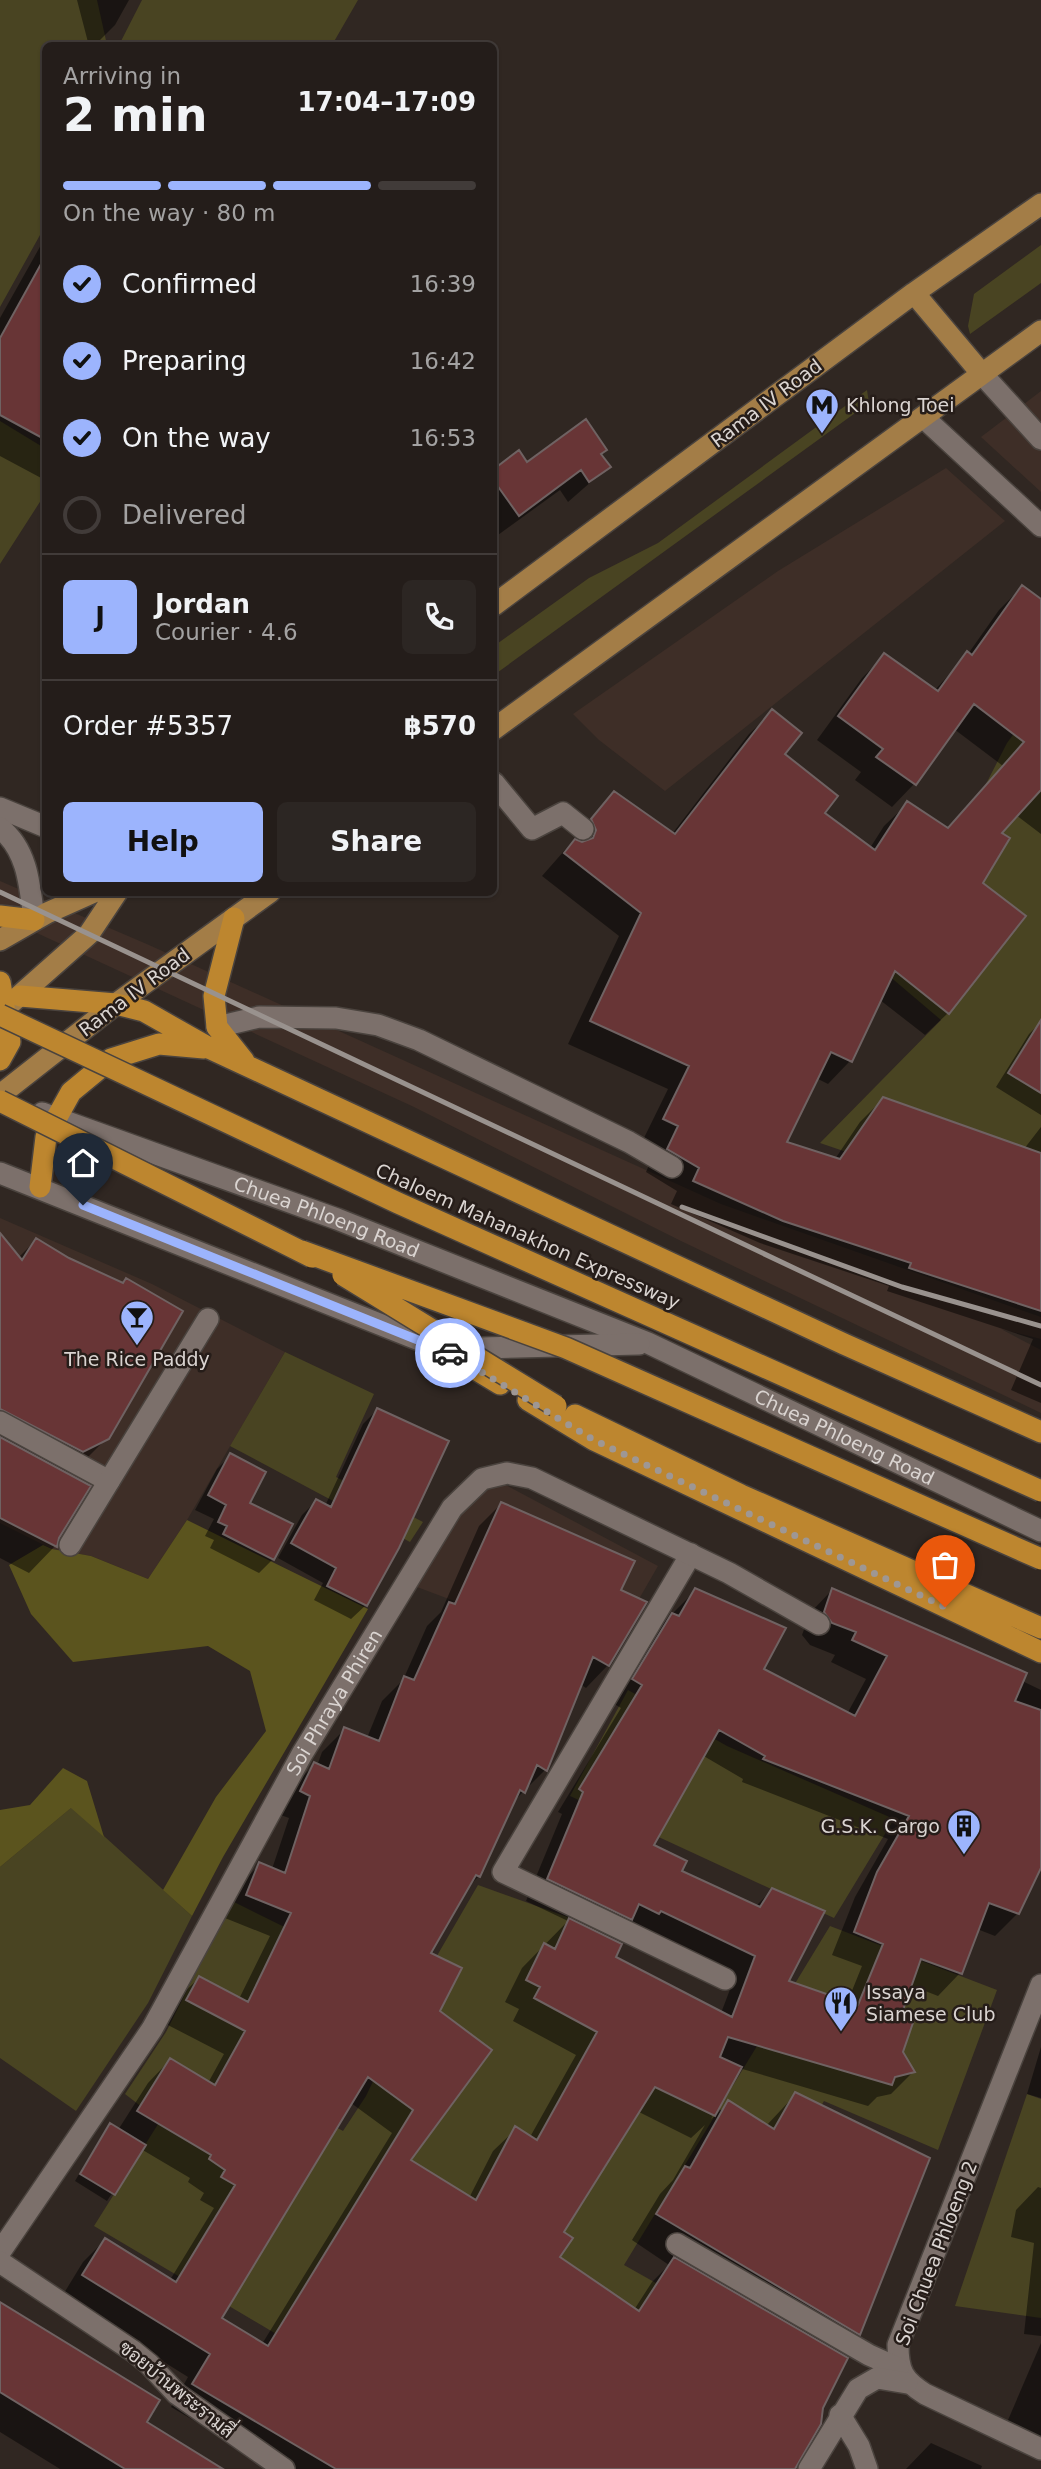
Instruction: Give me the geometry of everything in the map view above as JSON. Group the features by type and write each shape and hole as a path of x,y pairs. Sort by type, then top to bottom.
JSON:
{"highway":[{"path":"0,916 34,920"},
{"path":"234,918 214,996 217,1027 247,1065"},
{"path":"0,982 10,1042 0,1060"},
{"path":"6,1007 116,1004 144,1011 211,1049 844,1344 1041,1432"},
{"name":"Chaloem Mahanakhon Expressway","path":"6,1007 398,1203 1041,1491"},
{"path":"40,1187 46,1136 71,1091 111,1059 159,1044 211,1049"},
{"path":"0,1098 302,1251 556,1406 741,1495 1041,1628"},
{"path":"302,1251 566,1348 1041,1559"},
{"path":"442,1349 594,1440 730,1507 1041,1652"}],"main road":[{"name":"Rama IV Road","path":"497,603 914,293 1041,204"},
{"path":"914,293 982,374"},
{"path":"497,727 1041,331"},
{"path":"0,940 34,920 85,896"},
{"path":"6,1007 89,934 114,896"},
{"name":"Rama IV Road","path":"0,1098 116,1004 264,896"}],"street":[{"path":"982,374 1041,439"},
{"path":"923,417 1041,526"},
{"path":"497,787 532,829 563,813 583,829"},
{"path":"0,808 42,825"},
{"path":"0,828 23,859 30,879 34,920"},
{"path":"217,1027 259,1017 336,1018 378,1025 432,1046 629,1142 672,1167"},
{"name":"Chuea Phloeng Road","path":"0,1098 337,1219 648,1343 1041,1531"},
{"name":"Chuea Phloeng Road","path":"0,1173 442,1349 648,1343"},
{"path":"70,1545 208,1319"},
{"path":"0,1422 109,1481"},
{"name":"Soi Phraya Phiren","path":"0,2252 152,2029 297,1763 452,1508 482,1479 507,1473 532,1478 691,1554 819,1624"},
{"path":"691,1554 503,1872 725,1979"},
{"name":"Soi Chuea Phloeng 2","path":"902,2375 898,2345 1041,1984"},
{"path":"677,2244 902,2375 1041,2449"},
{"name":"ซอยบ้านพระรามสี่","path":"0,2262 133,2351 177,2394 284,2469"},
{"path":"809,2469 858,2389 877,2378 902,2375"},
{"path":"840,2416 859,2445 867,2469"}],"shaded area":[{"path":"0,0 97,0 106,42 42,42 42,231 0,307"},
{"path":"142,0 358,0 334,42 121,42"},
{"path":"1041,245 1041,283 970,334 968,326 974,294"},
{"path":"867,390 869,403 497,673 497,644 589,578 658,543"},
{"path":"1041,391 1041,492 981,437"},
{"path":"0,421 42,447 42,499 0,564"},
{"path":"946,468 1005,521 665,791 599,740 573,714 778,571"},
{"path":"1041,697 1041,1212 964,1192 820,1143 941,1020 888,975 1007,743"},
{"path":"0,881 149,945 721,1204 1041,1317 1041,1339 1001,1329 1041,1350 1041,1413 681,1241 414,1107 0,916"},
{"path":"0,1218 152,1284 285,1352 187,1520 148,1579 91,1556 52,1549 0,1523"},
{"path":"285,1352 374,1394 336,1477 423,1522 410,1542 230,1446"},
{"path":"502,1483 658,1566 605,1658 417,1587 461,1509 490,1486"},
{"path":"187,1520 368,1609 223,1857 192,1916 163,1890 216,1797 266,1731 250,1671 208,1646 73,1662 31,1614 9,1565 43,1545 91,1556 148,1579"},
{"path":"628,1690 727,1746 894,1819 834,1918 570,1796"},
{"path":"63,1768 87,1781 104,1837 71,1808 0,1867 0,1810 30,1805"},
{"path":"72,1807 192,1916 148,2003 76,2111 0,2058 0,1867"},
{"path":"478,1885 612,1933 608,2007 668,2065 726,2097 830,1926 997,1990 938,2150 824,2101 797,2146 719,2109 624,2265 663,2287 640,2319 288,2341 94,2226 160,2121 125,2094 166,2032 232,1901 329,1949 273,2092 343,2131 366,2096 416,1992"},
{"path":"1027,2094 1041,2099 1041,2318 955,2306"}],"building":[{"path":"42,262 42,438 0,415 0,338"},
{"path":"586,419 607,450 601,454 611,467 589,482 581,470 519,516 497,485 497,467 519,450 527,462"},
{"path":"1022,585 1041,599 1041,790 1002,833 1010,838 983,883 1026,916 949,1014 895,971 852,1062 831,1052 787,1142 840,1159 883,1097 1041,1153 1041,1311 909,1268 911,1263 783,1221 693,1181 699,1168 667,1149 678,1126 663,1119 689,1066 590,1021 641,913 564,853 575,839 582,842 593,838 596,830 591,819 614,791 675,834 772,709 802,733 785,754 838,796 825,813 875,850 907,801 948,828 1024,742 974,704 916,785 876,757 883,749 838,716 884,653 938,691 967,651 972,655"},
{"path":"1041,1020 1041,1093 1008,1073"},
{"path":"0,1233 22,1260 36,1238 69,1258 123,1283 126,1278 183,1311 109,1439 83,1452 0,1409"},
{"path":"377,1408 449,1441 399,1548 367,1606 327,1586 336,1568 291,1543 316,1499 331,1507"},
{"path":"0,1437 91,1486 59,1538 57,1547 0,1518"},
{"path":"230,1453 266,1472 250,1503 293,1524 274,1560 223,1534 227,1526 218,1522 226,1505 208,1495"},
{"path":"501,1502 635,1561 621,1590 647,1602 609,1666 593,1657 547,1771 537,1765 525,1793 520,1790 480,1877 476,1875 431,1953 462,1968 440,2011 492,2050 411,2160 476,2200 515,2126 537,2140 597,2032 534,1998 540,1987 526,1980 544,1943 555,1949 569,1918 622,1944 616,1957 732,2017 755,1956 661,1911 659,1914 639,1904 632,1920 547,1879 583,1792 579,1789 642,1685 632,1679 672,1613 679,1616 695,1588 786,1628 764,1669 855,1716 887,1656 852,1640 856,1632 832,1623 824,1612 832,1588 1027,1673 1015,1701 1041,1710 1041,1868 1019,1914 989,1903 962,1974 921,1959 903,2010 916,2014 903,2052 915,2072 895,2077 892,2085 728,2037 720,2057 742,2067 715,2116 655,2087 564,2232 573,2238 560,2257 639,2311 674,2257 848,2358 823,2408 821,2424 795,2469 336,2469 192,2384 210,2354 82,2275 105,2238 176,2282 235,2185 221,2177 225,2170 209,2159 211,2155 137,2111 170,2058 215,2085 245,2031 186,2000 199,1976 248,2002 291,1913 246,1895 259,1862 285,1873 310,1796 300,1791 314,1762 329,1769 344,1727 379,1741 404,1676 414,1680 449,1602 455,1604","holes":["719,1730 765,1756 763,1759 909,1816 877,1872 854,1932 883,1944 858,2005 789,1981 825,1911 772,1888 760,1907 682,1871 687,1861 654,1845","368,2077 413,2110 268,2346 222,2318"]},
{"path":"795,2092 930,2158 860,2335 656,2214 685,2166 690,2168 728,2100 774,2129"},
{"path":"110,2123 146,2145 115,2195 80,2174"},
{"path":"0,2302 160,2400 147,2422 223,2469 125,2469 0,2392"}],"railway":[{"path":"0,892 1041,1385"},
{"path":"682,1207 902,1287 1041,1326"}],"way so far":[{"path":"450,1353 594,1440 945,1607"}],"place":[{"name":"Khlong Toei","path":"822,435"},
{"name":"The Rice Paddy","path":"137,1347"},
{"name":"G.S.K. Cargo","path":"964,1856"},
{"name":"Issaya Siamese Club","path":"841,2033"}],"route":[{"path":"83,1205 450,1353"}]}
